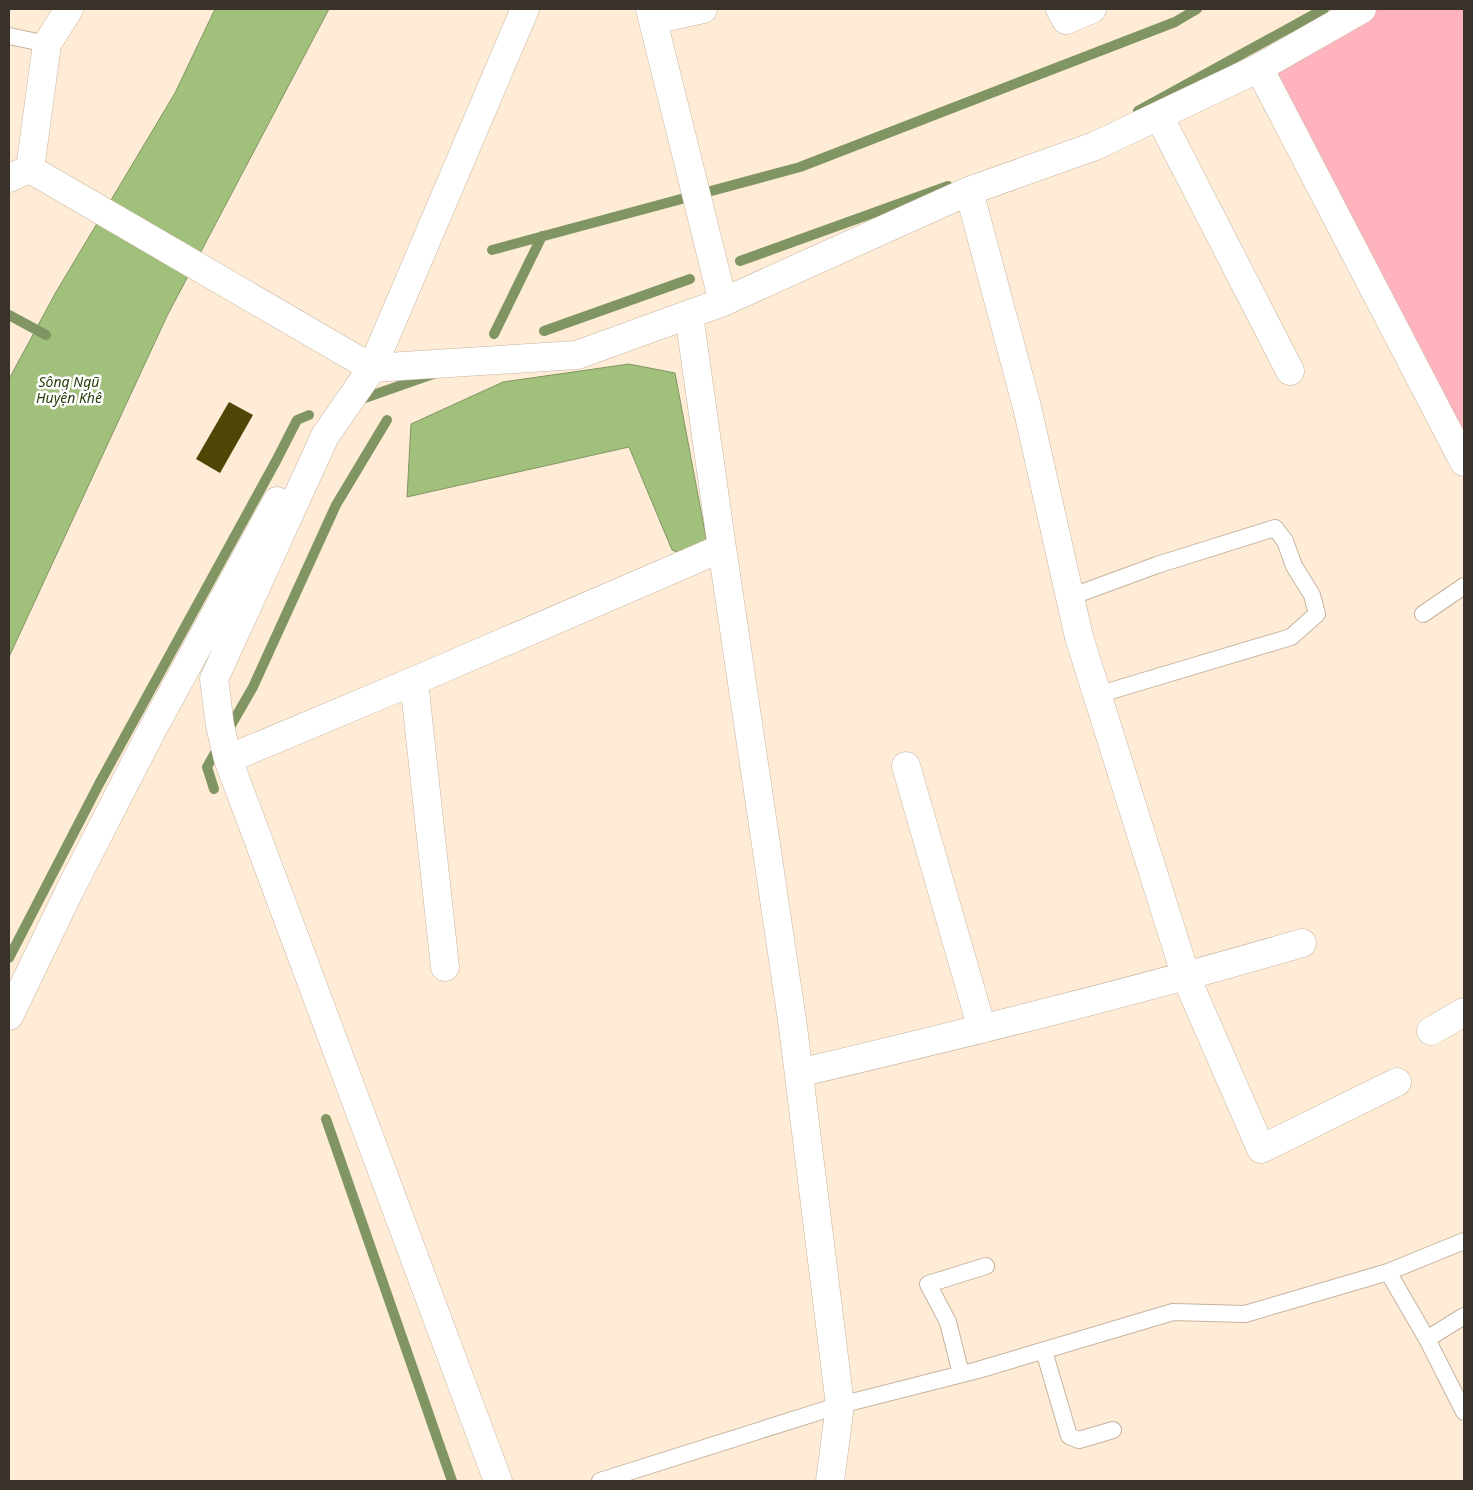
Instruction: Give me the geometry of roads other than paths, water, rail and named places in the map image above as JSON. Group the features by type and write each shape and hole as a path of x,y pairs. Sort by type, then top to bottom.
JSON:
{"street":[{"path":"69,9 47,44 27,174 237,289 372,368 577,355 689,315 723,302 969,192 1095,146 1259,68 1362,9"},
{"path":"150,734 214,679 325,436 372,368 525,9"},
{"path":"703,9 652,14 723,302"},
{"path":"1060,9 1066,20 1092,9"},
{"path":"1259,68 1464,462"},
{"path":"1158,116 1290,371"},
{"path":"969,192 1027,407 1079,637 1186,977 1261,1149 1397,1082"},
{"path":"689,315 794,1027 840,1404 830,1481"},
{"path":"9,1016 70,890 150,734 309,443 325,436"},
{"path":"228,759 722,548"},
{"path":"214,679 220,726 228,759 498,1481"},
{"path":"414,681 445,967"},
{"path":"906,766 982,1029"},
{"path":"799,1072 982,1029 1186,977 1302,943"},
{"path":"1431,1031 1464,1012"}],"lane":[{"path":"9,36 47,44"},
{"path":"1070,597 1157,565 1275,528 1286,541 1294,566 1312,595 1317,614 1291,637 1097,695"},
{"path":"1424,614 1464,586"},
{"path":"600,1481 840,1404 961,1374 1173,1312 1245,1314 1388,1272 1464,1242"},
{"path":"961,1374 948,1322 928,1284 986,1266"},
{"path":"1388,1272 1427,1339 1464,1412"},
{"path":"1427,1339 1464,1316"},
{"path":"1044,1351 1069,1436 1079,1440 1113,1430"}],"water":[{"name":"Sông Ngũ Huyện Khê","path":"215,9 329,9 167,316 9,657 9,379 56,292 175,93"},
{"path":"629,364 675,373 707,543 682,554 672,550 629,447 407,497 411,424 503,382"}],"waterway":[{"path":"492,250 800,167 1175,22 1197,9"},
{"path":"1138,111 1324,9"},
{"path":"740,261 948,186"},
{"path":"494,334 542,236"},
{"path":"544,331 690,279"},
{"path":"9,315 46,335"},
{"path":"359,400 433,374"},
{"path":"9,958 99,784 297,420 309,415"},
{"path":"230,727 253,687 336,505 387,420"},
{"path":"214,789 207,767 215,753"},
{"path":"326,1119 452,1481"}]}
